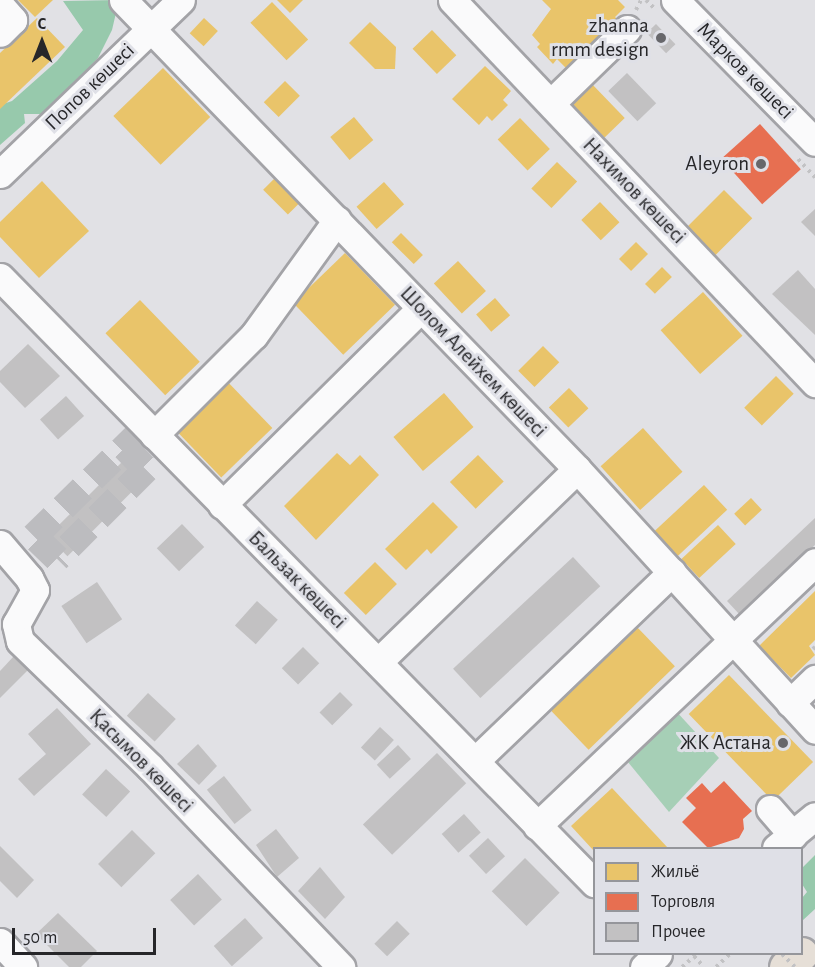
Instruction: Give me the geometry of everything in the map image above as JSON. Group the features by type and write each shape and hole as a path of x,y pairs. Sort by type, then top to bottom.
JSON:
{"street":[{"name":"Шолом Алейхем көшесі","path":"123,0 152,27 577,469 815,730"},
{"name":"Попов көшесі","path":"0,174 181,0"},
{"name":"Нахимов көшесі","path":"453,0 815,383"},
{"name":"Марков көшесі","path":"675,0 815,142"},
{"path":"0,4 13,20 0,33"},
{"path":"551,103 627,29"},
{"path":"154,435 254,335 337,220"},
{"name":"Бальзак көшесі","path":"0,277 593,881"},
{"path":"222,505 421,308"},
{"path":"378,662 577,469"},
{"name":"Қасымов көшесі","path":"0,544 29,578 35,590 16,624 20,641 150,767 341,967"},
{"path":"537,826 815,562"},
{"path":"476,761 672,572"},
{"path":"790,703 815,679"},
{"path":"770,809 784,842 815,816"},
{"path":"0,942 23,967"},
{"path":"644,967 657,955"}],"path":[{"path":"682,967 695,955 704,967"},
{"path":"716,967 729,955"}],"green space":[{"path":"119,0 112,30 98,58 47,114 24,114 25,123 0,145 0,105 12,101 57,61 83,30 63,1"},
{"path":"675,710 719,758 669,812 623,756"},
{"path":"815,855 815,909 803,920 803,897 807,892 803,886 803,867"}],"building: Жильё":[{"path":"18,0 53,0 35,17"},
{"path":"277,0 303,0 290,13"},
{"path":"542,0 618,0 625,7 615,17 619,21 568,70 557,59 553,64 537,47 540,44 532,35 551,9"},
{"path":"272,2 308,39 287,60 250,23"},
{"path":"37,18 65,47 0,109 0,53"},
{"path":"204,18 218,31 204,46 190,33"},
{"path":"370,22 396,47 395,69 375,69 349,43"},
{"path":"432,30 456,55 437,74 413,49"},
{"path":"485,66 511,91 503,100 508,105 492,121 487,116 479,125 452,99"},
{"path":"163,68 210,117 161,165 113,116"},
{"path":"285,81 300,96 279,117 264,102"},
{"path":"590,82 625,118 605,137 570,101"},
{"path":"354,117 373,140 350,160 330,137"},
{"path":"520,118 550,149 528,170 498,140"},
{"path":"557,162 577,181 551,208 531,189"},
{"path":"278,175 303,200 288,215 263,190"},
{"path":"42,181 89,231 39,278 0,237 0,222"},
{"path":"384,182 404,204 377,229 357,207"},
{"path":"724,190 752,218 714,256 686,228"},
{"path":"600,202 619,222 601,240 581,220"},
{"path":"401,233 423,255 414,264 392,242"},
{"path":"636,242 648,254 631,271 619,259"},
{"path":"345,253 395,305 343,355 293,303"},
{"path":"458,261 486,291 462,313 434,284"},
{"path":"662,267 672,277 655,294 645,284"},
{"path":"703,292 742,336 700,374 661,330"},
{"path":"495,298 510,315 491,332 476,314"},
{"path":"140,300 200,362 165,395 105,333"},
{"path":"543,346 559,362 535,387 518,371"},
{"path":"776,376 794,394 762,425 744,408"},
{"path":"223,377 272,428 221,477 172,426"},
{"path":"569,388 588,408 568,428 549,407"},
{"path":"444,393 474,427 423,471 393,437"},
{"path":"643,428 682,472 640,510 601,466"},
{"path":"337,453 350,465 360,455 379,475 316,540 284,506"},
{"path":"478,455 504,482 476,509 450,482"},
{"path":"704,485 727,510 677,557 654,532"},
{"path":"751,498 762,510 745,525 734,514"},
{"path":"433,502 458,527 431,554 427,549 406,570 385,549"},
{"path":"718,525 736,544 699,578 681,559"},
{"path":"375,562 397,584 366,615 344,593"},
{"path":"815,591 815,640 809,646 815,655 791,678 759,646"},
{"path":"636,626 675,666 589,750 550,709"},
{"path":"729,675 813,762 773,801 689,714"},
{"path":"612,788 667,847 593,847 593,850 571,826"}],"building: Торговля":[{"name":"Aleyron","path":"760,124 801,169 762,204 721,159"},
{"path":"724,781 752,811 743,819 744,829 739,838 707,847 682,822 696,808 686,798 702,783 711,793"}],"building: Прочее":[{"name":"zhanna rmm design","path":"656,24 675,44 666,53 647,33"},
{"path":"627,73 656,103 637,121 608,91"},
{"path":"815,209 815,236 801,222"},
{"path":"798,270 815,289 815,335 772,294"},
{"path":"28,344 60,376 25,408 0,382 0,371"},
{"path":"66,396 84,416 58,439 40,419"},
{"path":"124,460 144,480 67,556 48,536"},
{"path":"815,518 815,545 740,615 727,601"},
{"path":"182,524 204,547 179,571 157,548"},
{"path":"573,557 600,586 480,698 453,669"},
{"path":"97,582 122,619 87,643 61,606"},
{"path":"257,601 278,620 256,644 235,626"},
{"path":"303,647 319,663 298,684 282,668"},
{"path":"14,656 28,670 0,698 0,671"},
{"path":"340,692 353,705 332,725 319,713"},
{"path":"148,693 176,719 155,742 127,716"},
{"path":"57,708 91,744 34,796 18,779 46,754 28,734"},
{"path":"380,727 394,740 375,760 361,747"},
{"path":"198,744 217,766 199,785 177,764"},
{"path":"398,745 411,759 390,779 377,765"},
{"path":"437,753 466,783 392,855 363,825"},
{"path":"106,769 130,792 106,817 82,795"},
{"path":"224,776 252,810 235,824 207,790"},
{"path":"464,814 481,833 458,853 442,834"},
{"path":"276,829 299,858 277,877 256,845"},
{"path":"132,830 155,853 121,887 98,864"},
{"path":"488,838 505,856 486,874 469,856"},
{"path":"0,846 34,880 17,898 0,881"},
{"path":"525,858 560,893 526,926 492,891"},
{"path":"320,867 345,897 325,919 298,891"},
{"path":"198,874 222,900 194,926 170,900"},
{"path":"58,913 97,951 81,967 69,967 36,934"},
{"path":"245,918 263,938 232,966 214,946"},
{"path":"397,921 410,934 387,956 374,944"}],"tunnel":[{"path":"125,447 146,469 57,558 34,536 145,427"}],"place":[{"name":"zhanna rmm design","path":"661,38"},
{"name":"Aleyron","path":"761,164"},
{"name":"ЖК Астана","path":"783,743"}]}
